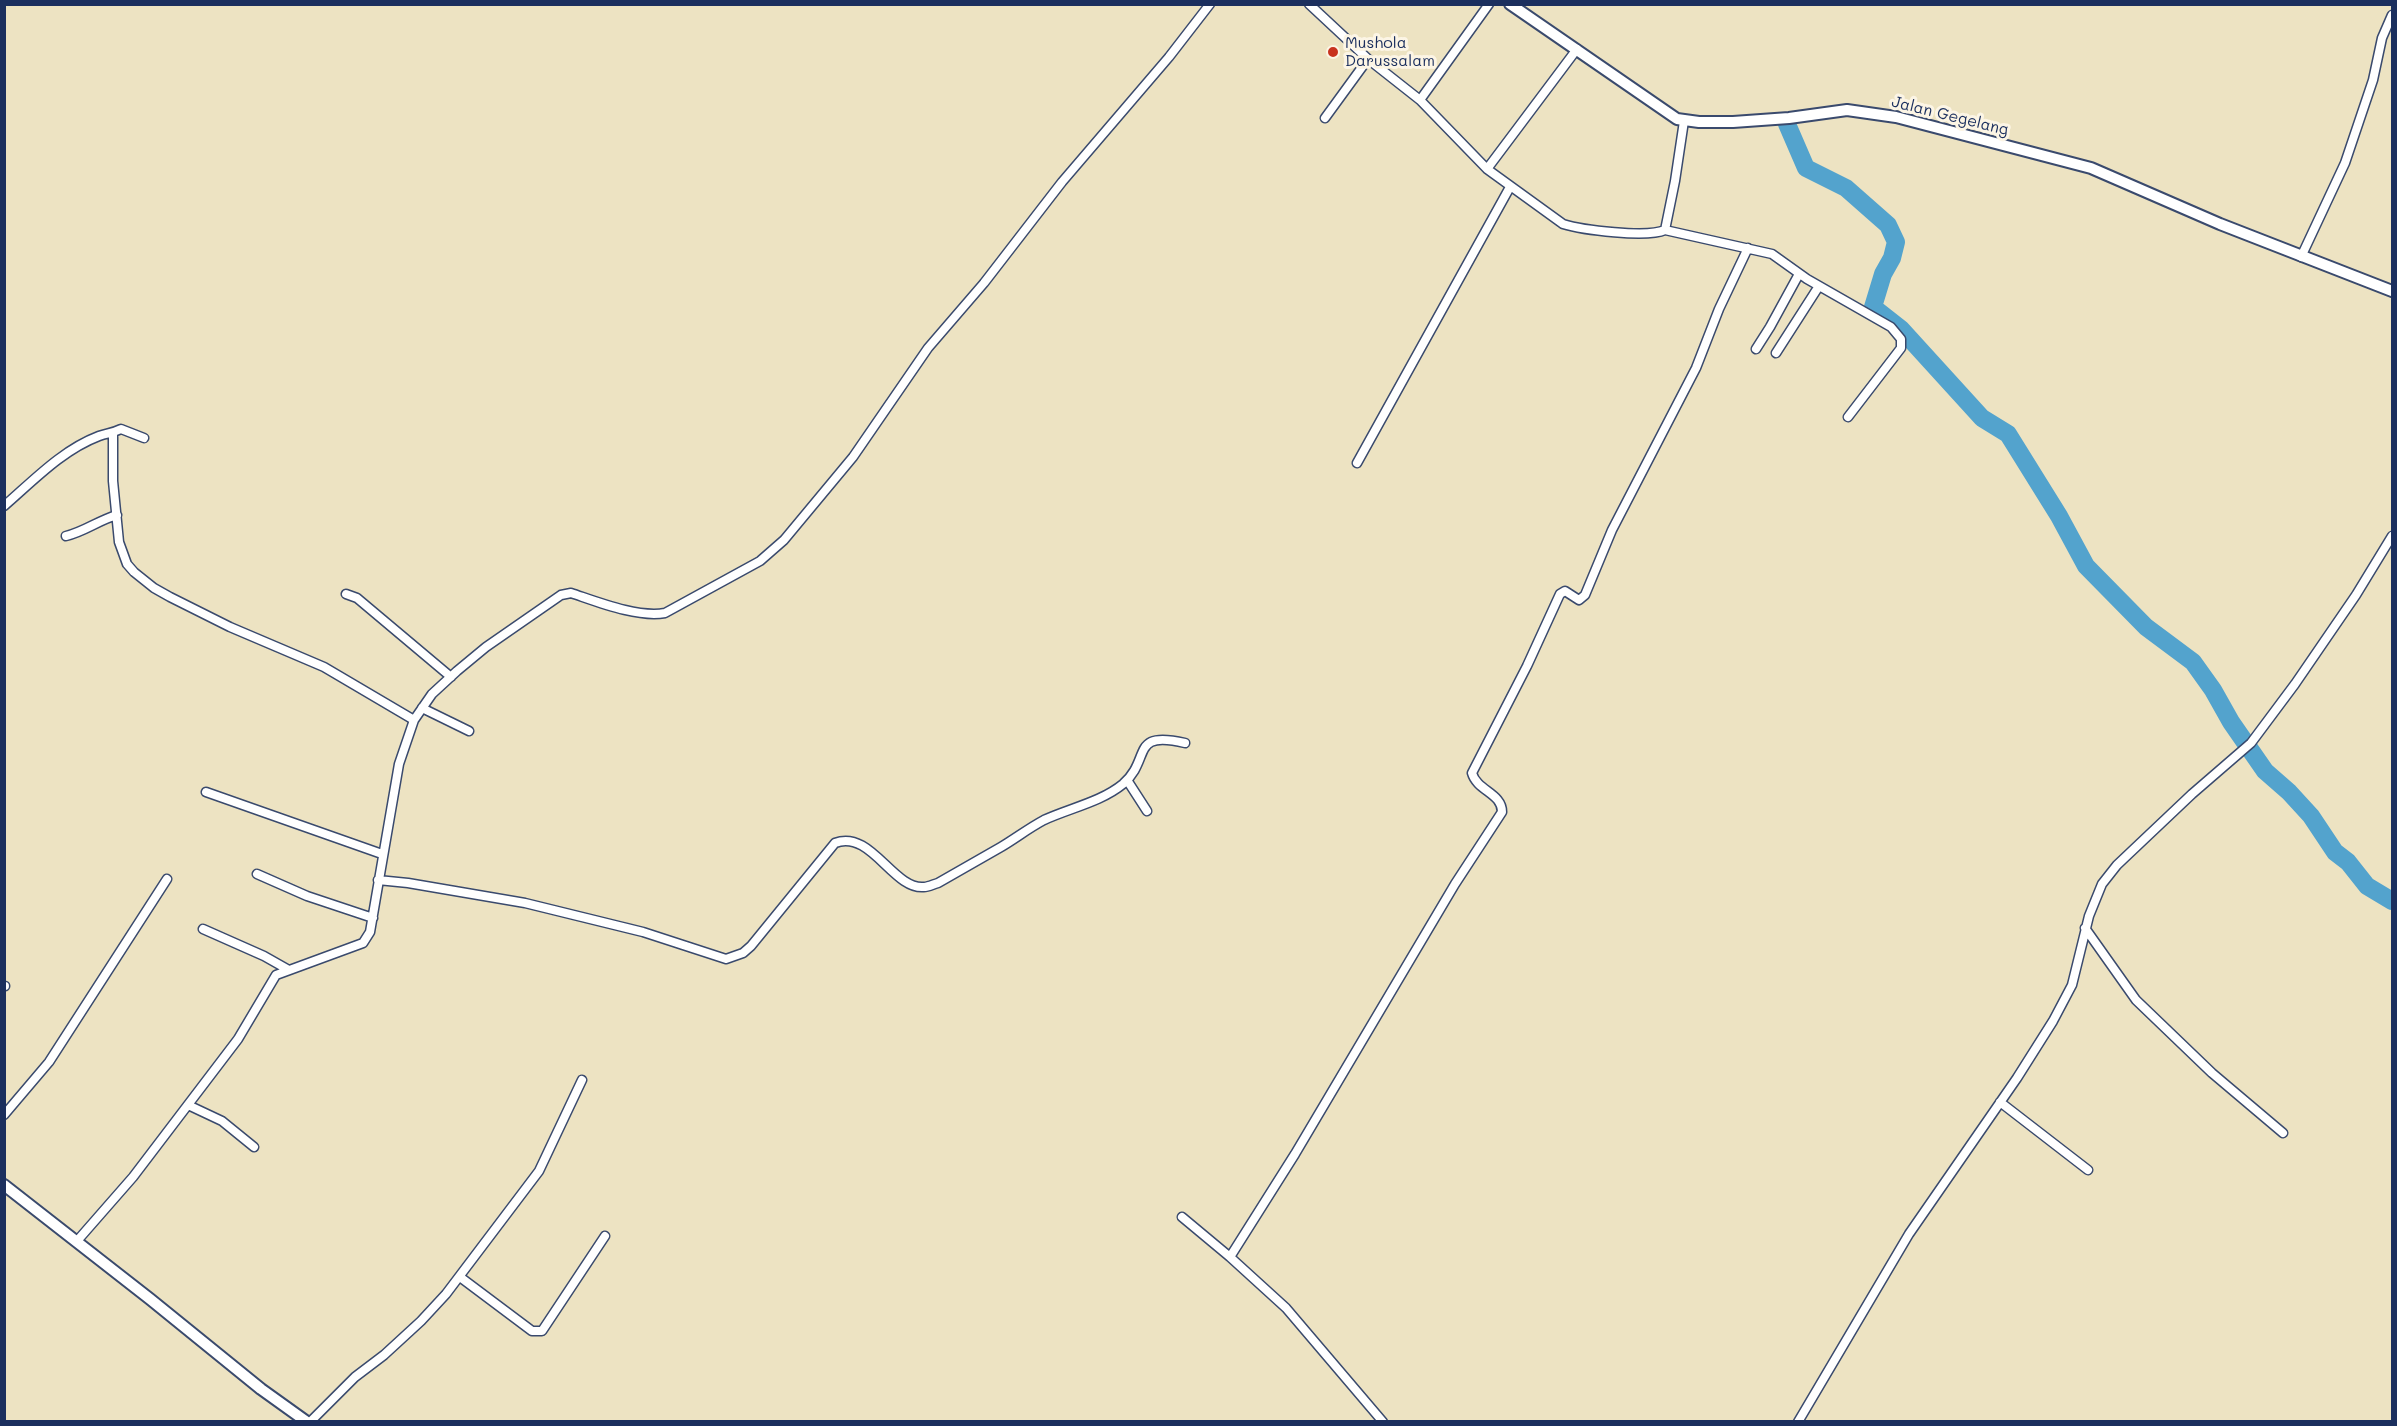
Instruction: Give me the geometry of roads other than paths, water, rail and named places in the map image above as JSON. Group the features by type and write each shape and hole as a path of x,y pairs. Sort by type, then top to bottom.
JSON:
{"street":[{"path":"77,1241 122,1190 188,1105 238,1038 276,975 287,969 363,943 370,933 399,764 414,720 432,694 486,647 561,595 571,593 638,613 653,615 665,613 760,561 784,540 853,457 928,348 984,283 1062,182 1169,57 1210,4"},
{"path":"1309,4 1368,59 1420,100 1487,169 1556,220 1571,226 1655,234 1665,230 1772,254 1799,274 1881,320 1896,332 1901,339 1901,348 1848,417"},
{"path":"1420,100 1489,4"},
{"name":"Jalan Gegelang","path":"1510,4 1671,116 1684,121 1769,120 1847,110 1896,117 2091,168 2301,257 2352,274 2392,291"},
{"path":"2301,257 2345,163 2373,80 2382,38 2392,15"},
{"path":"1487,169 1577,49"},
{"path":"1325,118 1368,59"},
{"path":"1665,230 1684,121"},
{"path":"1357,463 1510,187"},
{"path":"1230,1257 1300,1145 1455,884 1502,812 1502,806 1496,798 1477,783 1472,773 1527,666 1560,594 1565,591 1579,600 1585,595 1612,530 1696,368 1719,309 1748,248"},
{"path":"1756,349 1799,274"},
{"path":"1776,353 1819,286"},
{"path":"4,506 64,456 99,436 123,430 144,438"},
{"path":"113,434 113,481 119,542 124,557 134,572 148,584 230,627 324,667 414,720"},
{"path":"66,536 75,535 97,522 117,515"},
{"path":"1798,1422 1909,1234 2031,1058 2066,998 2097,894 2117,865 2247,745 2332,631 2392,536"},
{"path":"346,594 357,598 451,677"},
{"path":"422,708 469,730"},
{"path":"378,880 525,903 643,932 726,958 743,953 751,946 835,843 846,839 858,842 905,881 923,888 938,883 1045,820 1105,795 1127,780 1143,752 1153,740 1166,738 1185,743"},
{"path":"1127,780 1147,812"},
{"path":"206,792 382,854"},
{"path":"257,874 307,896 373,918"},
{"path":"4,1115 50,1062 167,879"},
{"path":"2085,928 2136,1000 2212,1073 2283,1133"},
{"path":"203,929 264,956 287,969"},
{"path":"4,1185 246,1376 308,1422 355,1377 421,1321 460,1277 539,1171 582,1080"},
{"path":"2000,1102 2088,1170"},
{"path":"188,1105 222,1122 254,1147"},
{"path":"1182,1217 1286,1308 1383,1422"},
{"path":"460,1277 537,1333 542,1331 605,1236"}],"waterway":[{"path":"1787,124 1806,168 1846,188 1888,225 1896,242 1873,307 1901,329 1982,418 2008,434 2059,516 2086,566 2146,627 2193,662 2265,771 2311,816 2335,852 2348,862 2367,886 2392,901"}],"place":[{"name":"Mushola Darussalam","path":"1333,52"}]}
